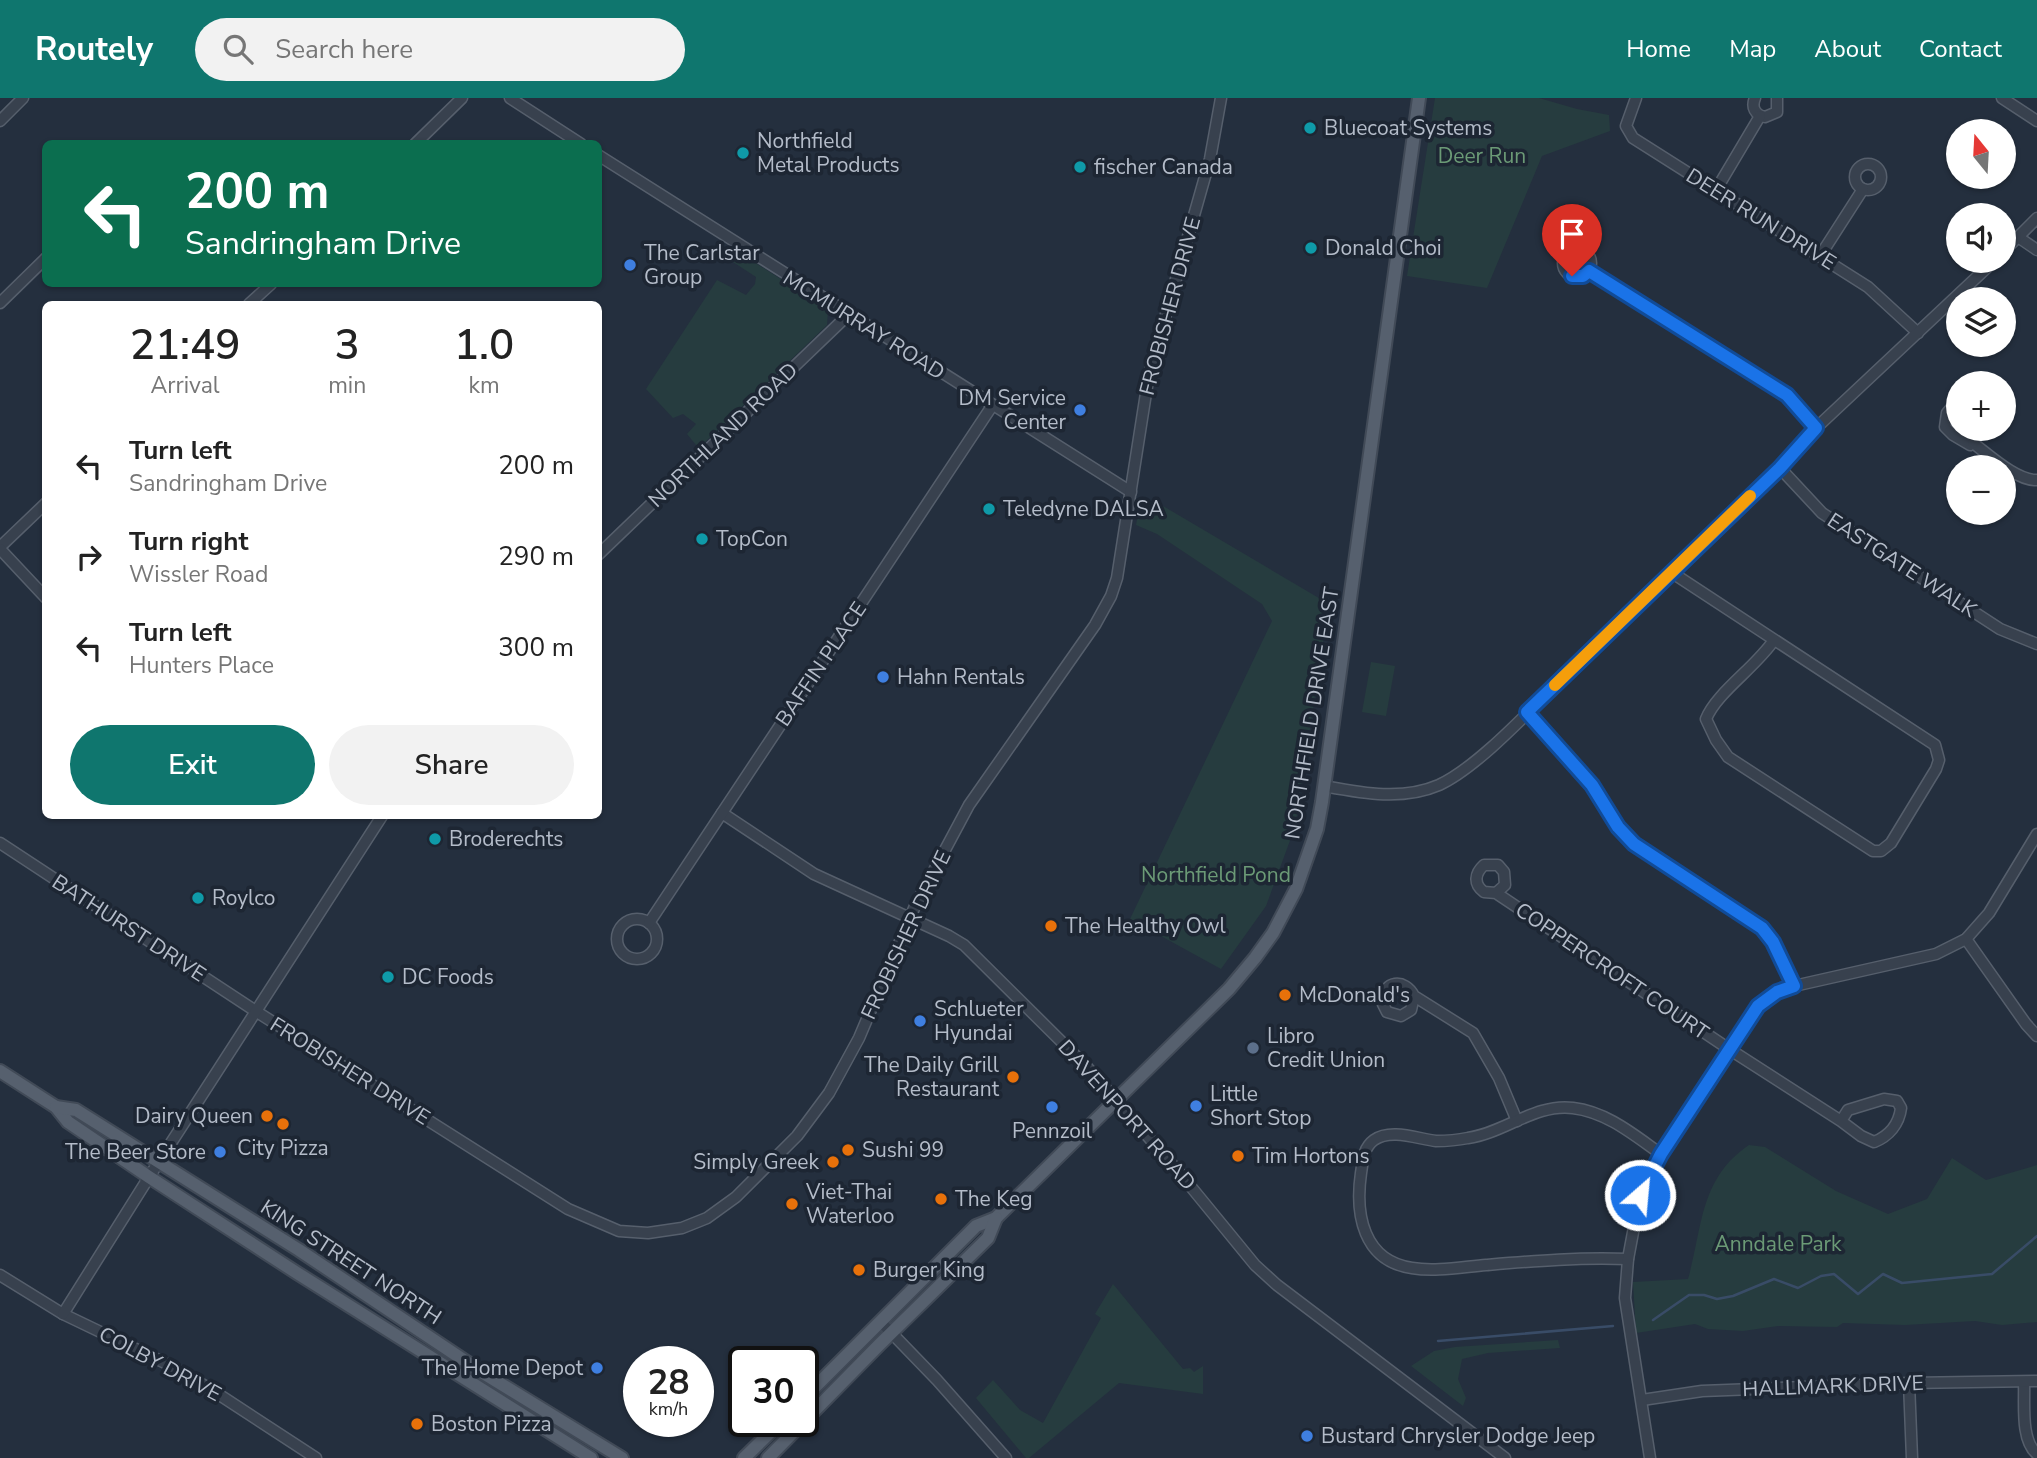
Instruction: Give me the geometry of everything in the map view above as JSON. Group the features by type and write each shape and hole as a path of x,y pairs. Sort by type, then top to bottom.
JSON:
{"main road":[{"name":"NORTHFIELD DRIVE EAST","path":"819,1383 976,1226 996,1218 1229,989 1273,933 1296,890 1317,829 1324,786 1419,98"},
{"name":"KING STREET NORTH","path":"0,1071 56,1107 68,1122 149,1177 591,1458"},
{"name":"KING STREET NORTH","path":"56,1107 76,1110 299,1250 483,1373 622,1458"},
{"name":"NORTHFIELD DRIVE EAST","path":"768,1458 988,1238 996,1218"},
{"path":"744,1458 766,1437"}],"street":[{"path":"0,121 23,98"},
{"path":"419,140 462,98"},
{"path":"510,98 575,140"},
{"name":"FROBISHER DRIVE","path":"257,1012 568,1209 619,1231 648,1233 682,1228 706,1218 736,1197 797,1136 829,1093 859,1038 915,906 969,805 1095,625 1111,596 1117,578 1149,374 1210,159 1221,98"},
{"name":"DEER RUN DRIVE","path":"1636,98 1626,126 1633,138 1868,287 1918,333"},
{"path":"1755,98 1753,109 1760,116 1769,117 1777,112 1777,98"},
{"path":"2002,98 2037,121"},
{"path":"1716,190 1760,116"},
{"name":"MCMURRAY ROAD","path":"602,158 1131,492"},
{"path":"1821,256 1863,189"},
{"path":"2037,218 2018,237 2037,250"},
{"path":"0,303 42,262"},
{"path":"1589,271 1787,395 1816,428"},
{"path":"1324,786 1393,795 1439,785 1465,768 1527,712 1780,468 1816,428 1981,273"},
{"path":"252,301 268,287"},
{"name":"NORTHLAND ROAD","path":"602,551 848,315"},
{"name":"BAFFIN PLACE","path":"649,923 992,406"},
{"path":"1962,441 1970,445 1973,443 2003,466 2031,480 2037,480"},
{"name":"EASTGATE WALK","path":"1780,468 1822,513 2000,629 2037,644"},
{"path":"42,507 0,548 42,594"},
{"path":"1671,572 1935,745 1939,760 1936,769 1891,843 1881,850 1872,851 1728,757 1716,740 1706,719 1709,713 1715,703 1759,661 1774,640"},
{"path":"1527,712 1592,785 1618,827 1634,844 1762,928 1773,942 1794,986"},
{"name":"DAVENPORT ROAD","path":"722,813 814,874 949,936 972,952 1116,1099 1226,1227 1255,1265 1277,1285 1505,1458"},
{"path":"63,1314 379,819"},
{"path":"1650,1458 1625,1298 1628,1259 1640,1195 1661,1154 1758,1006 1777,992 1794,986 1936,954 1966,939 1989,913 2037,835"},
{"name":"BATHURST DRIVE","path":"0,843 257,1012"},
{"name":"COPPERCROFT COURT","path":"1496,893 1861,1136 1874,1142 1885,1138 1896,1123 1901,1108 1897,1101 1884,1099 1847,1110 1840,1121"},
{"path":"637,919 649,923 657,936 654,950 638,960 625,956 616,939 621,925 637,919"},
{"path":"1966,939 2037,1036"},
{"path":"1414,996 1473,1033 1499,1078 1517,1121"},
{"path":"1628,1259 1579,1257 1411,1268 1382,1256 1368,1238 1359,1218 1363,1158 1367,1147 1375,1139 1385,1135 1439,1141 1470,1138 1489,1133 1546,1109 1570,1107 1590,1110 1611,1120 1661,1154"},
{"name":"COLBY DRIVE","path":"0,1275 63,1314 165,1363 212,1390 316,1458"},
{"path":"880,1321 1006,1458"},
{"name":"HALLMARK DRIVE","path":"1642,1401 1702,1391 1909,1382 2037,1381"},
{"path":"1909,1382 1912,1458"},
{"path":"2024,1382 2027,1436 2031,1449 2037,1454"}],"green space":[{"name":"Deer Run","path":"1435,98 1539,98 1609,115 1610,131 1542,156 1487,288 1407,276"},
{"path":"740,253 821,305 828,311 827,325 702,445 696,445 687,434 696,424 683,414 673,418 646,389 717,280 746,295 755,284 756,277 733,262 734,256"},
{"name":"Northfield Pond","path":"1141,500 1158,503 1329,604 1295,827 1266,906 1221,969 1130,919 1272,621 1262,604 1157,534 1136,525"},
{"path":"1371,662 1395,666 1386,716 1362,712"},
{"name":"Anndale Park","path":"1749,1145 1765,1147 1836,1191 1888,1214 1927,1199 1952,1158 1986,1180 2037,1165 2037,1322 2002,1325 1975,1321 1905,1325 1843,1323 1837,1327 1778,1326 1743,1331 1708,1329 1695,1324 1636,1333 1633,1282 1688,1279 1705,1205 1712,1189 1720,1173"},
{"path":"1113,1284 1183,1369 1190,1368 1194,1372 1203,1366 1203,1394 1119,1383 1026,1458 976,1398 993,1380 1020,1410 1043,1423 1101,1318 1095,1314"},
{"path":"1558,1340 1560,1348 1488,1353 1462,1359 1458,1379 1466,1398 1463,1406 1411,1366 1434,1351 1455,1347"}],"waterway":[{"path":"1653,1320 1689,1295 1704,1295 1717,1299 1733,1296 1774,1279 1798,1288 1821,1276 1834,1274 1858,1294 1883,1274 1902,1283 1992,1274 2037,1236"},
{"path":"1438,1341 1613,1326"}],"slow traffic":[{"path":"1555,685 1750,496"}],"place":[{"name":"Bluecoat Systems","path":"1310,128"},
{"name":"Northfield Metal Products","path":"743,153"},
{"name":"fischer Canada","path":"1080,167"},
{"name":"Donald Choi","path":"1311,248"},
{"name":"The Carlstar Group","path":"630,265"},
{"name":"DM Service Center","path":"1080,410"},
{"name":"Teledyne DALSA","path":"989,509"},
{"name":"TopCon","path":"702,539"},
{"name":"Hahn Rentals","path":"883,677"},
{"name":"Broderechts","path":"435,839"},
{"name":"Roylco","path":"198,898"},
{"name":"The Healthy Owl","path":"1051,926"},
{"name":"DC Foods","path":"388,977"},
{"name":"McDonald's","path":"1285,995"},
{"name":"Schlueter Hyundai","path":"920,1021"},
{"name":"Libro Credit Union","path":"1253,1048"},
{"name":"The Daily Grill Restaurant","path":"1013,1077"},
{"name":"Little Short Stop","path":"1196,1106"},
{"name":"Pennzoil","path":"1052,1107"},
{"name":"Dairy Queen","path":"267,1116"},
{"name":"City Pizza","path":"283,1124"},
{"name":"Sushi 99","path":"848,1150"},
{"name":"The Beer Store","path":"220,1152"},
{"name":"Tim Hortons","path":"1238,1156"},
{"name":"Simply Greek","path":"833,1162"},
{"name":"The Keg","path":"941,1199"},
{"name":"Viet-Thai Waterloo","path":"792,1204"},
{"name":"Burger King","path":"859,1270"},
{"name":"The Home Depot","path":"597,1368"},
{"name":"Boston Pizza","path":"417,1424"},
{"name":"Bustard Chrysler Dodge Jeep","path":"1307,1436"}],"route":[{"path":"1572,276 1583,276 1589,271 1787,395 1816,428 1780,468 1527,712 1592,785 1618,827 1634,844 1748,916 1762,928 1773,942 1794,986 1777,992 1758,1006 1661,1154 1640,1195"}]}
